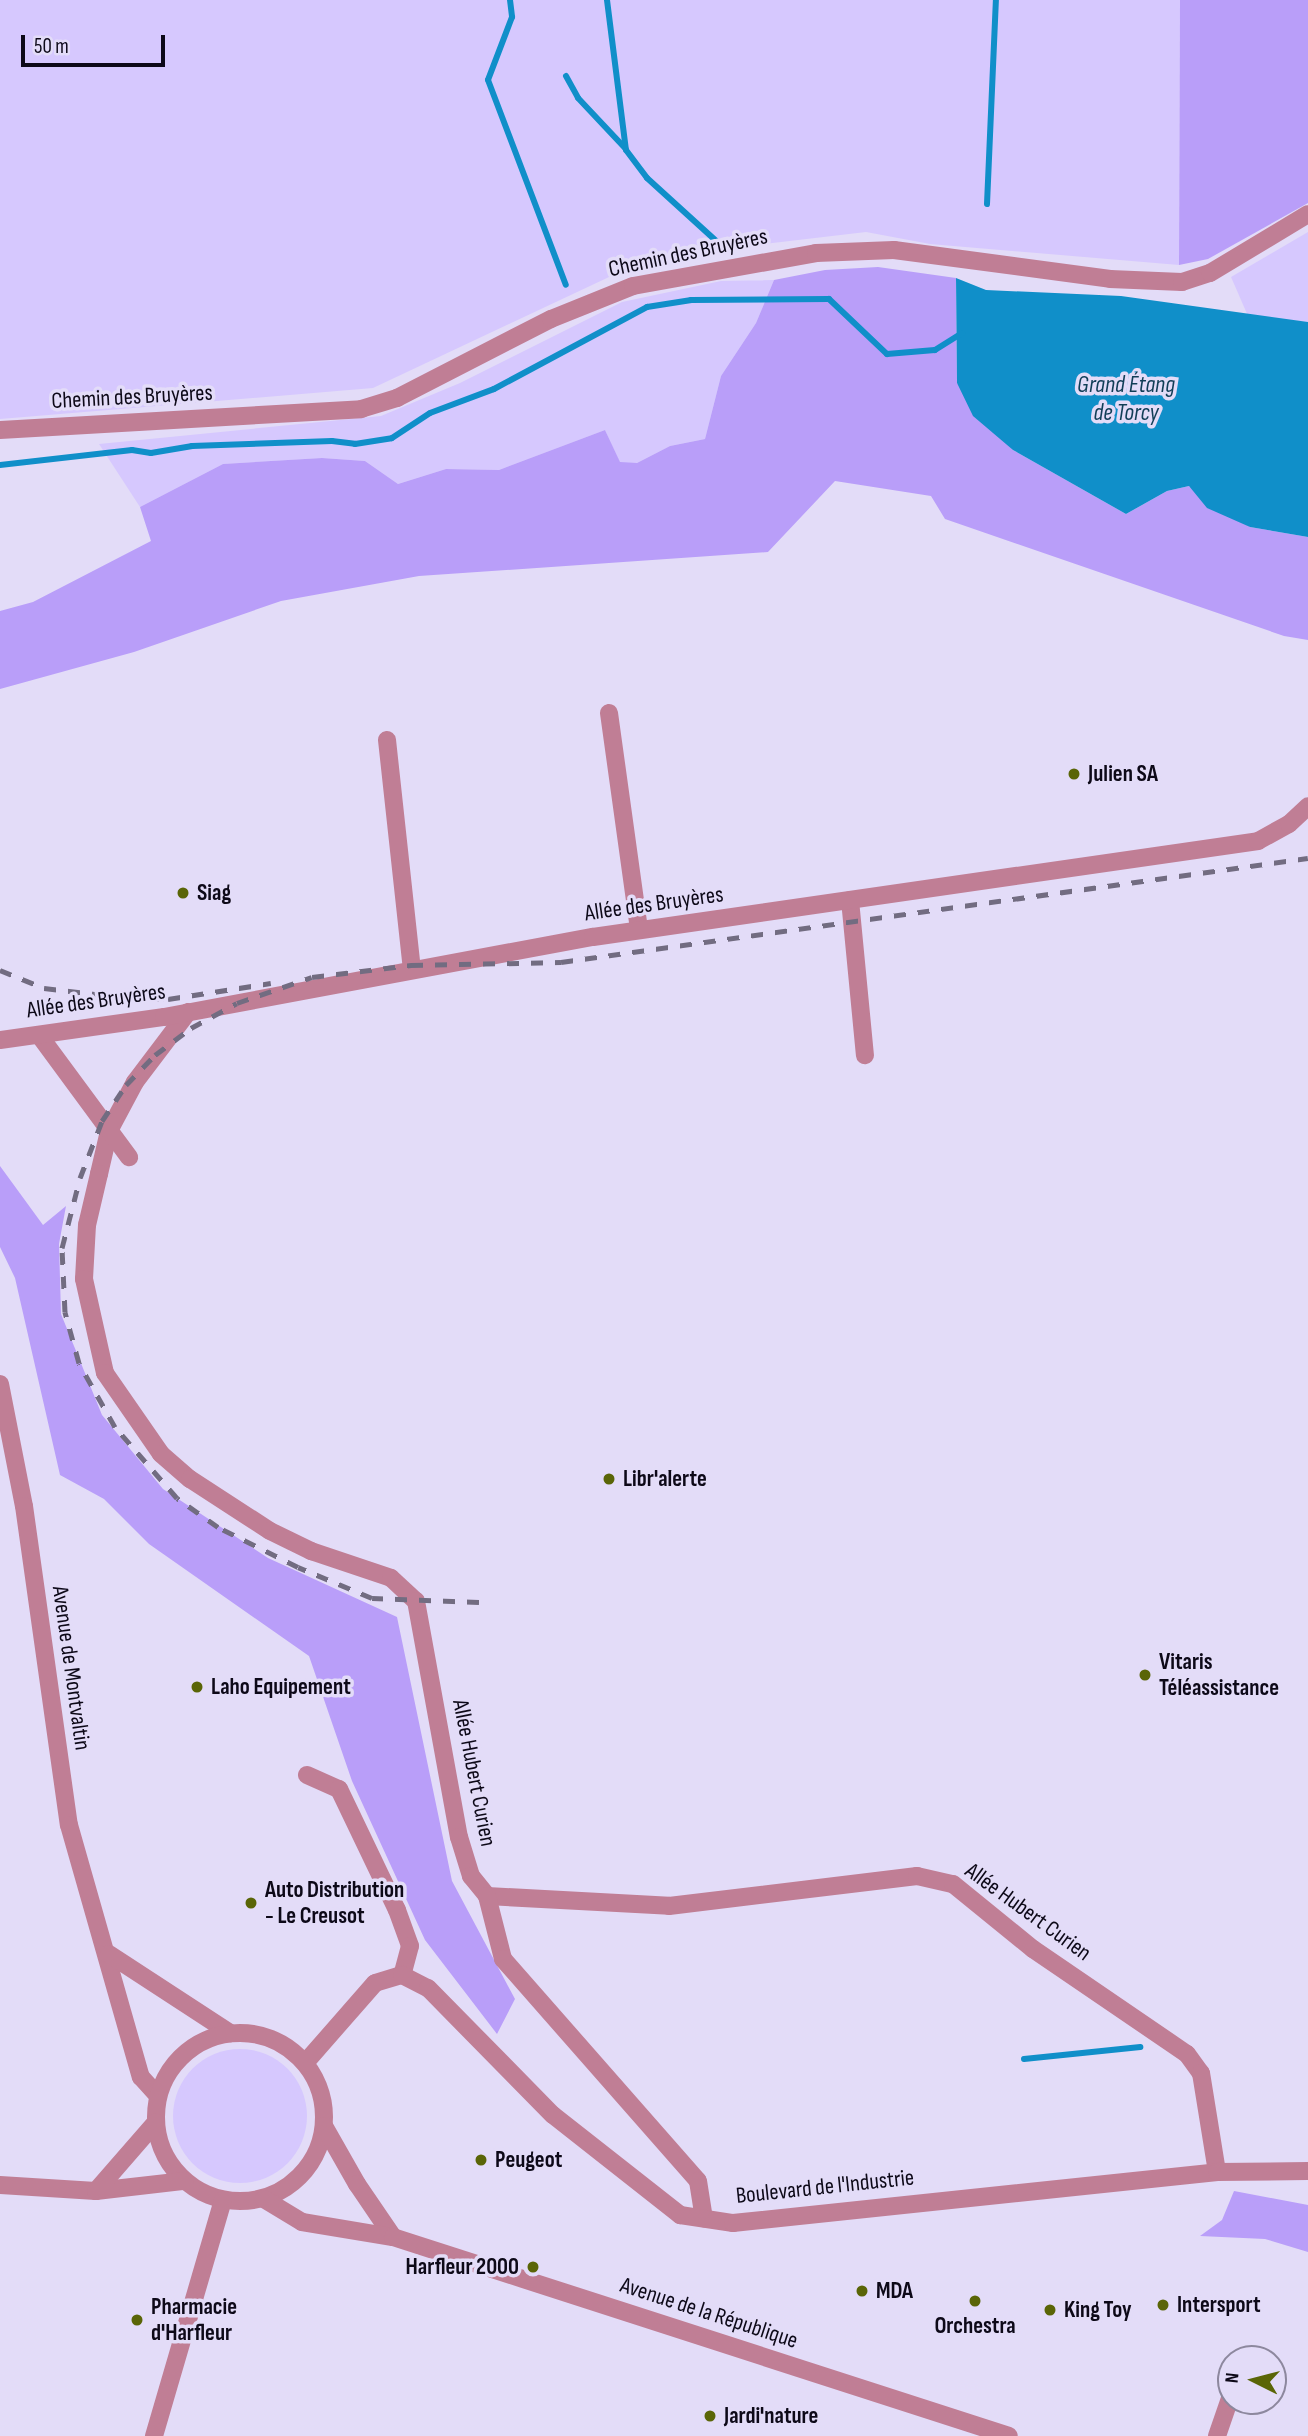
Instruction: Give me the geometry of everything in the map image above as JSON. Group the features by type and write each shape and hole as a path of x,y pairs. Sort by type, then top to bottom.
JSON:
{"street":[{"name":"Chemin des Bruyères","path":"0,430 361,408 397,398 551,319 634,286 816,253 894,250 1110,279 1182,282 1210,272 1308,214"},
{"path":"609,713 639,930"},
{"path":"387,740 412,971"},
{"name":"Allée des Bruyères","path":"0,1040 188,1012 639,930 1258,841 1289,824 1308,806"},
{"path":"850,900 865,1055"},
{"name":"Allée Hubert Curien","path":"188,1012 135,1082 110,1131 87,1225 84,1279 105,1373 161,1454 190,1479 270,1531 391,1578 416,1601 459,1837 471,1876 487,1896 669,1906 917,1876 953,1884 1032,1949 1187,2054 1201,2073 1217,2172"},
{"path":"39,1035 129,1157"},
{"name":"Avenue de Montvaltin","path":"0,1384 24,1506 69,1825 109,1954 141,2077 158,2096"},
{"path":"305,2063 375,1983 402,1975 410,1946 397,1910 339,1789 307,1775"},
{"path":"487,1896 503,1959 698,2181 704,2219"},
{"path":"109,1954 230,2033"},
{"name":"Boulevard de l'Industrie","path":"402,1975 428,1988 553,2115 680,2216 733,2223 1217,2172 1308,2171"},
{"path":"230,2033 258,2034 284,2045 305,2063 324,2103 324,2126 318,2150 306,2171 287,2188 264,2199 222,2200 184,2181 170,2164 156,2122 158,2096 168,2073 185,2053 206,2040 230,2033"},
{"path":"96,2191 156,2122"},
{"path":"324,2126 356,2184 393,2237"},
{"path":"0,2185 96,2191 184,2181"},
{"name":"Avenue de la République","path":"264,2199 303,2222 393,2237 1009,2436"},
{"path":"154,2436 222,2200"},
{"path":"1217,2436 1230,2399 1230,2436"}],"shaded area":[{"path":"0,0 1180,0 1179,265 930,244 866,232 739,247 624,270 373,388 0,419"},
{"path":"1180,0 1308,0 1308,203 1208,259 1179,265"},
{"path":"1308,232 1308,322 1248,316 1231,277"},
{"path":"878,267 956,278 957,383 1013,450 1126,514 1167,491 1189,486 1250,527 1308,537 1308,640 1284,636 945,519 931,496 835,481 768,552 419,576 281,601 134,652 0,689 0,611 33,602 151,541 140,507 223,464 322,458 365,461 398,484 446,469 499,470 605,430 620,462 637,463 670,446 705,439 721,376 756,323 774,280 825,270"},
{"path":"774,280 756,323 721,376 705,439 670,446 637,463 620,463 605,430 499,470 446,469 398,484 365,461 322,458 223,464 140,507 99,444 381,416 460,383 622,302 721,281"},
{"path":"0,1166 43,1225 66,1206 59,1244 61,1314 102,1415 163,1489 268,1558 397,1617 452,1881 515,1999 497,2034 425,1940 352,1781 309,1656 149,1544 104,1499 60,1475 15,1278 0,1247"},
{"path":"240,2049 266,2054 287,2069 302,2090 307,2116 302,2142 287,2163 266,2178 240,2183 214,2178 193,2163 178,2142 173,2116 178,2090 193,2069 214,2054"},
{"path":"1234,2191 1308,2205 1308,2252 1265,2239 1200,2236 1222,2220"}],"water":[{"name":"Grand Étang de Torcy","path":"956,278 986,290 1121,296 1308,322 1308,537 1250,527 1207,508 1189,486 1167,491 1126,514 1013,450 973,416 957,383"}],"waterway":[{"path":"510,0 512,17 488,80 566,285"},
{"path":"607,0 626,150 647,178 726,250"},
{"path":"987,204 996,0"},
{"path":"566,76 578,98 625,148"},
{"path":"0,465 132,450 151,453 192,446 332,441 355,444 392,438 430,413 494,389 647,307 691,300 829,299 887,354 935,350 962,333"},
{"path":"1024,2059 1140,2047"}],"railway":[{"path":"479,1602 372,1598 298,1567 218,1527 177,1498 115,1427 79,1363 65,1312 62,1248 80,1178 102,1121 126,1085 155,1055 191,1028 237,1003 312,977 411,965 561,962 1308,858"},
{"path":"0,970 44,988 128,998 168,999 271,983"}],"place":[{"name":"Julien SA","path":"1074,774"},
{"name":"Siag","path":"183,893"},
{"name":"Libr'alerte","path":"609,1479"},
{"name":"Vitaris Téléassistance","path":"1145,1675"},
{"name":"Laho Equipement","path":"197,1687"},
{"name":"Auto Distribution - Le Creusot","path":"251,1903"},
{"name":"Peugeot","path":"481,2160"},
{"name":"Harfleur 2000","path":"533,2267"},
{"name":"MDA","path":"862,2291"},
{"name":"Orchestra","path":"975,2301"},
{"name":"Intersport","path":"1163,2305"},
{"name":"King Toy","path":"1050,2310"},
{"name":"Pharmacie d'Harfleur","path":"137,2320"},
{"name":"Jardi'nature","path":"710,2416"}]}
